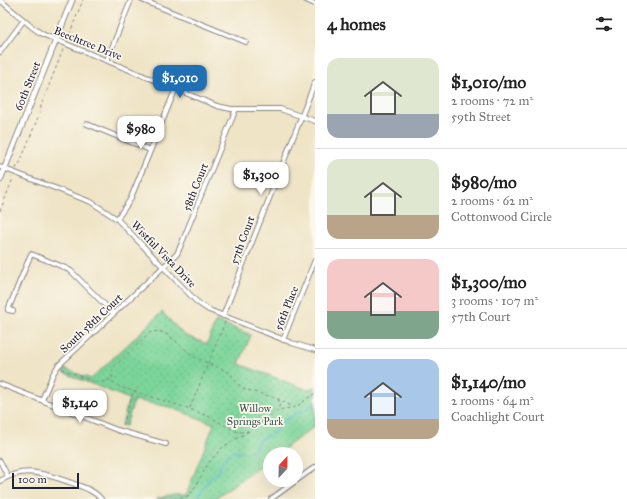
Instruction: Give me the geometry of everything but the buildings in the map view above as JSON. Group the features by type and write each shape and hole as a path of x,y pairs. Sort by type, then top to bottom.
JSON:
{"street":[{"name":"Beechtree Drive","path":"0,0 42,34 217,106 236,109 280,109 315,121"},
{"name":"60th Street","path":"0,180 2,168 72,0"},
{"path":"107,60 131,0"},
{"path":"142,0 246,42"},
{"path":"306,0 315,4"},
{"path":"0,52 24,20"},
{"name":"57th Court","path":"225,317 315,82"},
{"path":"117,219 130,200 176,88"},
{"name":"58th Court","path":"164,267 180,248 236,109"},
{"path":"87,124 150,150"},
{"name":"Wistful Vista Drive","path":"2,168 91,202 117,219 202,306 225,317 283,340 315,350"},
{"path":"13,311 8,310 31,254 71,271 113,313"},
{"name":"56th Place","path":"283,340 315,260"},
{"name":"South 58th Court","path":"42,400 58,366 164,267"},
{"path":"0,384 117,430 166,444"},
{"path":"0,461 8,477"},
{"path":"271,499 315,467"},
{"path":"0,481 25,472 44,473 86,488 95,493 101,499"}],"path":[{"path":"68,36 83,0"},
{"path":"17,166 19,165 40,112 40,106 63,50"},
{"path":"0,212 12,181 12,177"},
{"path":"190,409 213,352 225,317"},
{"path":"249,431 240,432 232,430 212,418 190,409 120,387 114,383 112,379 112,372 115,364 149,333 159,330 168,334 191,355 208,364 229,372 244,389 278,399 293,407"},
{"path":"58,366 62,370 92,382 99,383 112,379"},
{"path":"123,425 133,392"},
{"path":"168,499 182,498 190,495 214,455 223,447 264,421 267,422 268,418 278,410 293,407 302,403 315,393"},
{"path":"278,399 280,404 278,410"},
{"path":"239,438 240,432"}],"green space":[{"name":"Willow Springs Park","path":"162,312 184,335 207,344 216,321 251,335 239,364 308,390 315,386 315,426 286,447 263,447 263,464 215,499 156,499 173,495 186,495 214,424 170,407 134,400 126,426 122,425 129,399 62,372 65,369 91,379"}],"waterway":[{"path":"197,499 207,482 215,475 222,461 228,454 234,452 251,452 256,447 258,441 275,431 281,422 315,404"}]}
